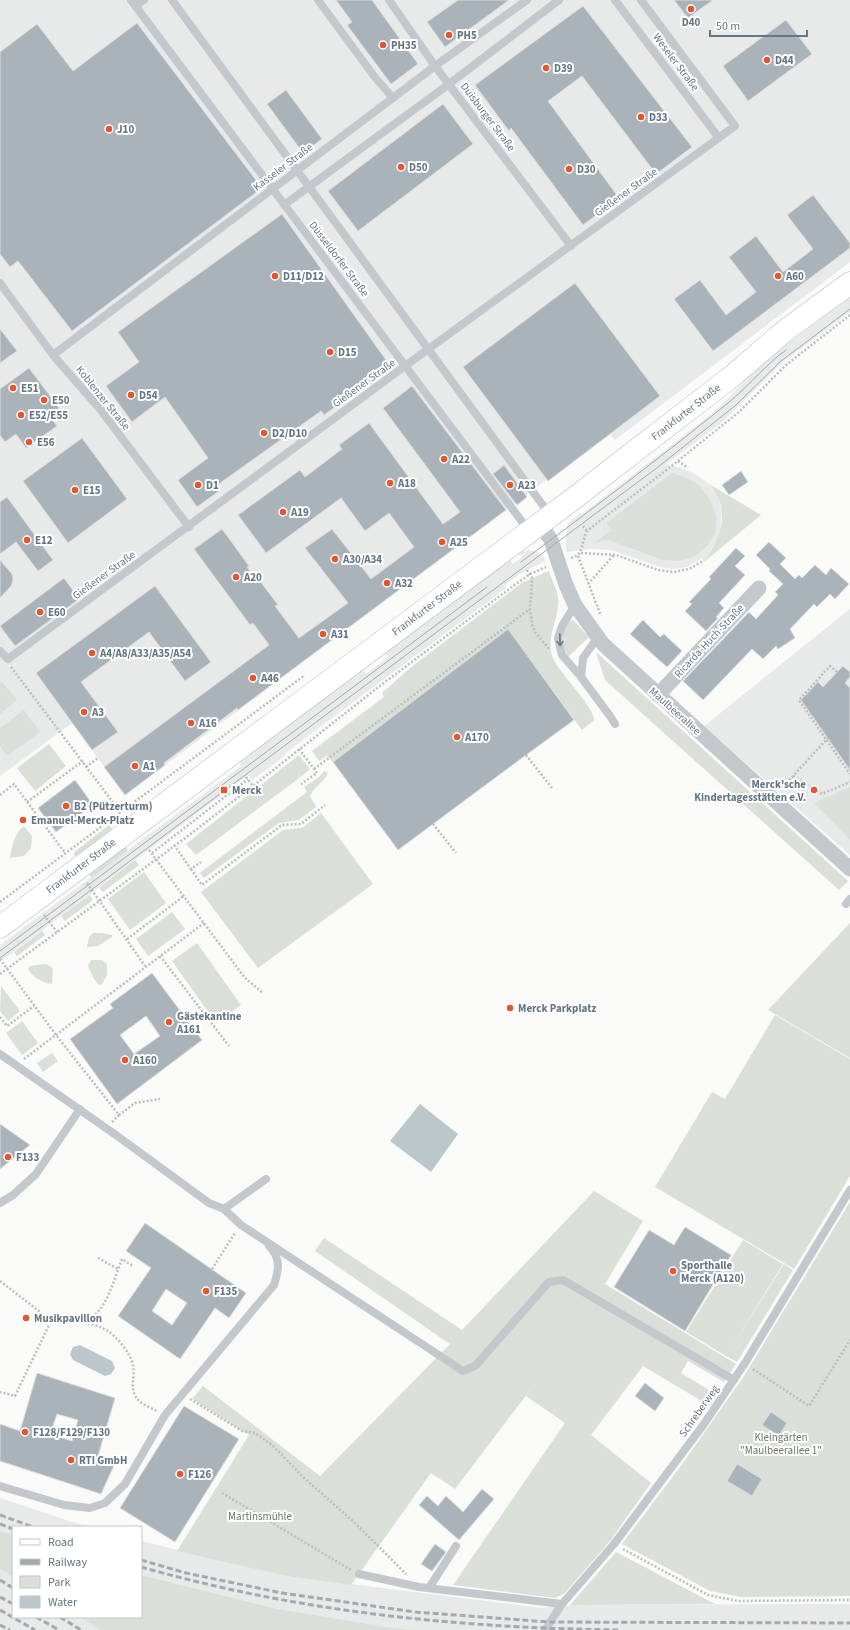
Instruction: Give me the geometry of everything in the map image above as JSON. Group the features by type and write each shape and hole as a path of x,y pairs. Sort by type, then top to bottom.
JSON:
{"main road":[{"name":"Frankfurter Straße","path":"0,927 540,524 731,377 786,330 850,283"}],"street":[{"name":"Maulbeerallee","path":"540,524 551,540 566,585 575,606 603,644 850,869"},
{"name":"Ricarda-Huch-Straße","path":"658,695 759,588"}],"lane":[{"path":"133,3 144,0"},
{"name":"Düsseldorfer Straße","path":"172,0 429,349 540,524"},
{"path":"318,0 374,76 393,98"},
{"name":"Duisburger Straße","path":"389,0 435,66 571,246"},
{"name":"Kasseler Straße","path":"53,355 435,66 526,0"},
{"path":"284,205 449,84 559,0"},
{"name":"Weseler Straße","path":"615,0 719,138"},
{"name":"Weseler Straße","path":"641,0 735,126"},
{"name":"Düsseldorfer Straße","path":"133,3 405,366 540,524"},
{"name":"Gießener Straße","path":"9,662 405,366 735,126"},
{"name":"Koblenzer Straße","path":"0,284 53,355 100,409 189,527"},
{"path":"575,606 562,626 558,638 562,655 581,677 615,724"},
{"path":"581,677 583,658 598,637"},
{"path":"0,651 9,662"},
{"path":"1,1055 209,1203 224,1209 241,1225 463,1371 476,1366 549,1282 563,1280 734,1380"},
{"path":"0,1203 13,1195 36,1174 80,1110"},
{"path":"224,1209 266,1179"},
{"name":"Schreberweg","path":"545,1630 562,1604 614,1544 704,1424 745,1363 850,1190"},
{"path":"0,1486 64,1505 90,1508 105,1502 124,1484 165,1415 274,1285 279,1270 275,1252 264,1240"},
{"path":"429,1588 456,1546"},
{"path":"359,1574 419,1587 562,1604"}],"path":[{"path":"567,559 578,556 581,553 583,538 587,531 739,412 786,365 850,315"},
{"path":"678,461 688,468"},
{"path":"583,526 587,531"},
{"path":"581,553 615,555 658,570 674,572 689,569 703,561"},
{"path":"588,584 615,555"},
{"path":"578,556 604,623"},
{"path":"0,974 174,846 381,685 530,574 548,566"},
{"path":"526,570 532,578 530,609 532,624 535,632 552,653 562,655"},
{"path":"314,769 530,609"},
{"path":"9,662 121,812"},
{"path":"837,672 830,666 799,700 827,738 850,774"},
{"path":"0,902 273,699"},
{"path":"772,799 827,738"},
{"path":"299,749 317,773 301,784"},
{"path":"526,754 552,788"},
{"path":"86,767 98,758"},
{"path":"28,802 82,761"},
{"path":"793,776 822,794 850,782"},
{"path":"152,853 247,778 253,786"},
{"path":"0,795 14,784 68,857"},
{"path":"174,846 202,885 282,825 301,824 325,805"},
{"path":"433,824 456,853"},
{"path":"149,850 245,978 262,992"},
{"path":"191,869 201,862"},
{"path":"85,881 145,966"},
{"path":"127,939 184,896"},
{"path":"42,912 57,932"},
{"path":"17,1065 145,966 204,923"},
{"path":"160,956 229,1046"},
{"path":"0,959 56,1035 119,1115 135,1103 160,1098"},
{"path":"0,1016 7,1026 34,1006"},
{"path":"212,1269 241,1225"},
{"path":"98,1258 118,1269"},
{"path":"86,1322 94,1317 103,1308 122,1259 133,1266"},
{"path":"0,1280 44,1315 52,1319 65,1322 86,1322 106,1330 122,1344 133,1365 134,1393 142,1404 165,1415"},
{"path":"0,1392 15,1396 52,1319"},
{"path":"745,1363 809,1406 850,1340"},
{"path":"183,1394 242,1432 255,1433 272,1445 304,1478 354,1522 419,1587"},
{"path":"222,1493 359,1574"},
{"path":"614,1544 708,1595 738,1601 850,1600"}],"shaded area":[{"path":"0,0 850,0 850,262 615,440 609,433 125,795 72,723 0,776"},
{"path":"850,297 850,312 783,362 720,424 666,464 695,474 716,491 722,512 720,531 717,540 704,562 702,558 687,567 673,569 660,567 611,550 590,549 566,552 566,534 568,523 581,513 582,514 713,413 764,362","holes":["606,523 626,546 608,540 596,541 611,530"]},
{"path":"528,550 536,551 544,557 545,561 521,573 505,585 506,588 288,751 277,762 252,780 248,775 0,962 0,945 241,766 238,760 362,670 366,674 388,657 385,653 510,560 513,564 522,557 519,553"},
{"name":"Merck'sche Kindertagesstätten e.V.","path":"850,609 850,855 704,726"},
{"path":"0,1498 88,1526 12,1526 12,1535 0,1531"},
{"path":"142,1541 287,1576 542,1608 570,1605 850,1604 850,1630 423,1630 398,1629 278,1609 142,1575"},
{"path":"0,1569 12,1576 12,1618 81,1618 101,1630 0,1630"}],"green space":[{"path":"672,473 687,478 699,485 711,501 716,517 716,532 708,545 695,556 680,561 663,560 608,540 595,542 611,530 606,523"},
{"path":"709,484 761,515 704,562 715,543 722,523 720,504 716,494"},
{"path":"549,571 557,592 558,601 551,641 552,655 559,668 584,700 593,715 594,720 582,730 508,629 333,762 327,756 319,761 312,751 384,697 382,693 410,668 523,582"},
{"path":"573,620 589,637 568,657 563,642 563,637 565,626"},
{"path":"596,652 848,881 839,890 605,680"},
{"path":"2,682 17,700 0,714 0,683"},
{"path":"24,710 40,732 7,756 0,746 0,728"},
{"path":"49,744 66,766 35,791 17,768"},
{"path":"299,755 310,769 298,779 196,855 186,844"},
{"path":"324,771 328,773 310,796 316,807 299,820 279,823 204,878 200,873 307,792 304,787 319,777"},
{"path":"850,787 850,840 814,803"},
{"path":"321,813 373,884 258,968 201,892 283,830 302,828"},
{"path":"109,825 112,829 76,857 73,853"},
{"path":"24,826 32,836 31,848 24,856 10,858 16,836"},
{"path":"125,846 128,850 92,878 88,873"},
{"path":"135,860 139,865 103,892 99,888"},
{"path":"144,872 166,903 130,930 108,899"},
{"path":"90,895 93,900 65,921 61,916"},
{"path":"172,912 185,929 148,956 136,939"},
{"path":"850,923 850,1058 768,1010"},
{"path":"42,931 45,935 17,956 14,952"},
{"path":"93,933 112,935 112,937 98,946 87,947 89,937"},
{"path":"197,943 241,1005 216,1023 172,961"},
{"path":"91,960 102,960 107,964 107,975 102,984 99,985 94,979 88,966"},
{"path":"45,964 53,969 52,984 38,979 32,975 28,969 30,966"},
{"path":"1,986 20,1011 8,1021 0,1011"},
{"path":"775,1015 850,1059 850,1176 794,1269 655,1187 712,1092 725,1099"},
{"path":"22,1021 38,1043 22,1055 6,1033"},
{"path":"52,1053 58,1061 43,1072 37,1063"},
{"name":"Martinsmühle","path":"594,1191 643,1221 605,1284 736,1364 724,1382 688,1361 681,1373 717,1395 710,1406 643,1366 591,1435 651,1483 610,1541 564,1594 555,1598 453,1585 565,1423 526,1396 537,1381 455,1489 431,1473 351,1585 287,1576 177,1551 249,1435 192,1399 203,1386 320,1476 450,1344 315,1251 324,1238 462,1330"},
{"name":"Kleingärten \"Maulbeerallee 1\"","path":"850,1202 850,1596 741,1597 710,1591 622,1544 683,1463 744,1376"},
{"path":"743,1240 783,1264 726,1356 686,1332"},
{"path":"784,1264 793,1270 737,1362 726,1356"},
{"path":"0,1531 12,1535 12,1576 0,1569"},
{"path":"616,1552 715,1604 570,1605"},
{"path":"142,1575 278,1609 398,1629 423,1630 101,1630 81,1618 142,1618"}],"water":[{"path":"420,1104 458,1134 431,1172 390,1141"},
{"path":"80,1345 112,1361 115,1368 111,1374 105,1376 73,1360 70,1354 73,1347"}],"building":[{"name":"PH35","path":"336,0 372,0 418,64 391,84 347,25 352,22"},
{"name":"PH5","path":"458,0 509,0 445,47 427,22"},
{"name":"D40","path":"674,0 713,0 688,18"},
{"path":"583,6 692,147 656,174 582,76 548,101 619,198 583,225 511,128 509,131 475,85"},
{"name":"D44","path":"786,20 812,54 748,101 723,66"},
{"name":"J10","path":"137,23 262,188 72,331 18,261 10,267 0,254 0,52 37,24 73,71"},
{"path":"286,90 322,139 303,153 267,104"},
{"name":"D50","path":"443,104 473,144 358,231 328,191"},
{"name":"A60","path":"813,195 850,243 850,248 713,351 674,299 700,280 726,315 756,292 729,257 756,236 783,272 813,249 787,215"},
{"path":"282,214 391,367 324,415 321,411 216,486 219,491 197,507 178,480 208,458 165,397 132,422 106,386 139,362 118,332"},
{"path":"575,283 660,396 548,481 463,367"},
{"path":"0,329 17,351 0,363"},
{"path":"29,368 59,408 49,416 57,426 26,448 16,434 5,442 0,435 0,389"},
{"path":"412,386 506,510 238,710 237,708 164,763 165,765 125,795 104,767 269,645 253,623 250,625 194,549 222,529 249,566 247,567 258,582 260,581 278,605 275,606 299,638 348,603 305,548 332,529 371,579 414,547 389,513 365,531 341,498 266,553 238,515 300,470 305,477 342,449 339,445 369,423 443,524 460,512 383,408"},
{"name":"E15","path":"82,438 127,499 68,543 23,481"},
{"name":"A23","path":"504,465 527,497 517,505 493,474"},
{"path":"741,471 748,482 729,495 722,485"},
{"name":"E12","path":"7,497 53,560 38,571 16,542 0,554 0,502"},
{"path":"769,542 786,558 780,564 795,579 799,575 802,578 815,565 826,575 831,568 849,584 835,599 830,594 817,607 814,604 790,629 795,638 778,649 776,646 763,659 752,649 703,700 683,681 749,612 756,619 778,595 775,592 783,584 769,571 770,569 756,555"},
{"path":"736,548 745,556 735,566 745,575 719,603 724,608 716,617 718,618 706,631 685,611 692,604 689,602 711,579 709,577"},
{"path":"0,560 12,574 13,580 11,586 0,598"},
{"name":"E60","path":"64,578 79,599 15,646 0,626"},
{"path":"155,586 211,662 185,681 149,632 81,682 118,732 92,750 36,673"},
{"path":"643,620 660,637 664,634 682,651 667,667 630,634"},
{"name":"A170","path":"508,629 574,720 398,850 333,762"},
{"path":"843,666 850,672 850,677 845,683 850,688 850,770 801,700 818,682 823,687"},
{"name":"B2 (Pützerturm)","path":"75,780 93,805 56,832 38,808"},
{"path":"152,973 202,1040 117,1104 70,1039 113,1008 110,1004","holes":["146,1016 160,1036 134,1054 120,1035"]},
{"name":"F133","path":"0,1124 30,1145 0,1169"},
{"name":"F135","path":"145,1223 246,1293 229,1318 215,1308 180,1359 118,1316 151,1268 126,1251","holes":["166,1289 187,1303 172,1325 152,1311"]},
{"name":"Sporthalle Merck (A120)","path":"685,1227 731,1255 685,1331 614,1287 649,1230 674,1245"},
{"name":"F128/F129/F130","path":"37,1373 115,1398 98,1456 116,1461 101,1494 0,1461 0,1424 20,1431","holes":["57,1414 78,1420 72,1441 50,1434"]},
{"path":"645,1383 664,1398 655,1411 635,1396"},
{"name":"F126","path":"184,1406 239,1439 175,1542 120,1508"},
{"path":"771,1412 787,1423 779,1436 762,1425"},
{"path":"737,1464 762,1479 752,1496 727,1481"},
{"path":"482,1489 494,1499 459,1540 419,1505 427,1496 438,1506 446,1496 463,1512"},
{"path":"435,1544 446,1552 432,1571 421,1564"}],"tram line":[{"path":"0,958 658,467 736,405 781,361 850,309"},
{"path":"521,562 625,484 736,396 771,362 786,350"},
{"path":"0,951 487,587"}],"railway":[{"path":"0,1515 30,1526"},
{"path":"0,1524 12,1529"},
{"path":"142,1560 186,1573 282,1593 415,1612 549,1622 850,1623"},
{"path":"142,1567 201,1583 260,1596 379,1615 499,1626 621,1630"},
{"path":"0,1580 12,1587"},
{"path":"0,1597 12,1603"},
{"path":"0,1610 12,1617"},
{"path":"14,1618 35,1630"},
{"path":"38,1618 59,1630"},
{"path":"62,1618 81,1630"},
{"path":"0,1625 10,1630"}],"place":[{"name":"D40","path":"691,9"},
{"name":"PH5","path":"449,35"},
{"name":"PH35","path":"383,45"},
{"name":"D44","path":"767,60"},
{"name":"D39","path":"546,68"},
{"name":"D33","path":"641,117"},
{"name":"J10","path":"109,129"},
{"name":"D50","path":"401,167"},
{"name":"D30","path":"569,169"},
{"name":"D11/D12","path":"275,276"},
{"name":"A60","path":"778,276"},
{"name":"D15","path":"330,352"},
{"name":"E51","path":"13,388"},
{"name":"D54","path":"131,395"},
{"name":"E50","path":"44,400"},
{"name":"E52/E55","path":"21,415"},
{"name":"D2/D10","path":"264,433"},
{"name":"E56","path":"29,442"},
{"name":"A22","path":"444,459"},
{"name":"A18","path":"390,483"},
{"name":"D1","path":"198,485"},
{"name":"A23","path":"510,485"},
{"name":"E15","path":"75,490"},
{"name":"A19","path":"283,512"},
{"name":"E12","path":"27,540"},
{"name":"A25","path":"442,542"},
{"name":"A30/A34","path":"335,559"},
{"name":"A20","path":"236,577"},
{"name":"A32","path":"387,583"},
{"name":"E60","path":"40,612"},
{"name":"A31","path":"323,634"},
{"name":"A4/A8/A33/A35/A54","path":"92,653"},
{"name":"A46","path":"253,678"},
{"name":"A3","path":"84,712"},
{"name":"A16","path":"191,723"},
{"name":"A170","path":"457,737"},
{"name":"A1","path":"135,766"},
{"name":"Merck","path":"224,790"},
{"name":"Merck'sche Kindertagesstätten e.V.","path":"814,790"},
{"name":"B2 (Pützerturm)","path":"66,806"},
{"name":"Emanuel-Merck-Platz","path":"23,820"},
{"name":"Merck Parkplatz","path":"510,1008"},
{"name":"Gästekantine A161","path":"169,1022"},
{"name":"A160","path":"125,1060"},
{"name":"F133","path":"8,1157"},
{"name":"Sporthalle Merck (A120)","path":"673,1271"},
{"name":"F135","path":"206,1291"},
{"name":"Musikpavillon","path":"26,1318"},
{"name":"F128/F129/F130","path":"25,1432"},
{"name":"RTI GmbH","path":"71,1460"},
{"name":"F126","path":"180,1474"}]}
